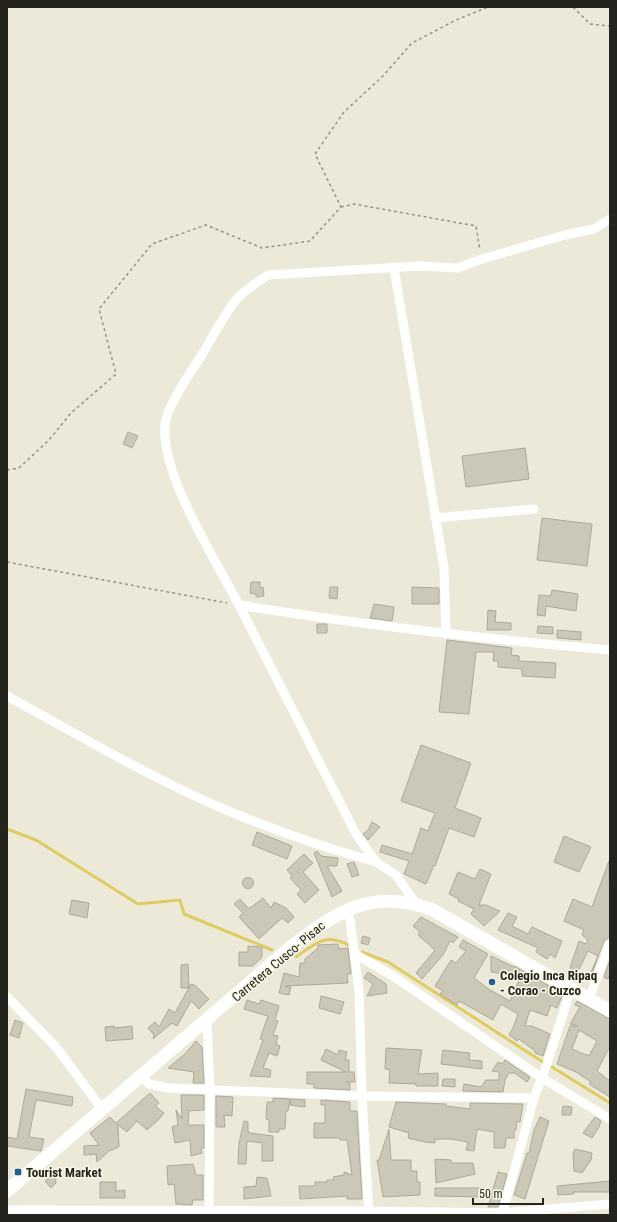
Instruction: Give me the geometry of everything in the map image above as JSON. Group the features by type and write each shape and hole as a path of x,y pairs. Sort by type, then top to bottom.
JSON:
{"highway":[{"name":"Carretera Cusco- Pisac","path":"7,1191 292,946 329,919 346,910 381,901 416,904 431,909 610,1011"}],"street":[{"path":"376,862 356,834 194,520 167,455 165,424 175,399 235,301 252,285 268,275 420,266 457,268 482,259 594,228 610,219"},
{"path":"394,268 444,568 446,634"},
{"path":"435,518 534,509"},
{"path":"239,605 321,618 446,634 610,650"},
{"path":"7,696 156,778 206,801 325,848 376,862 396,875 416,904"},
{"path":"346,910 350,920 359,991 362,1096 368,1213"},
{"path":"589,999 610,943"},
{"path":"355,954 393,976 542,1078 610,1119"},
{"path":"502,1214 534,1098 571,989"},
{"path":"7,997 56,1047 102,1109"},
{"path":"207,1020 210,1090 209,1213"},
{"path":"141,1075 149,1084 162,1087 210,1090 362,1096 534,1098"},
{"path":"7,1210 73,1213 502,1214 610,1204"}],"path":[{"path":"341,207 315,154 344,112 383,76 412,43 456,20 488,7"},
{"path":"573,7 590,24 610,26"},
{"path":"7,470 19,468 49,440 71,412 116,374 99,309 152,244 206,225 262,248 310,241 341,207 354,204 476,226 482,259"},
{"path":"7,562 239,605"}],"building":[{"path":"128,432 138,436 132,448 123,444"},
{"path":"525,448 529,479 466,487 462,456"},
{"path":"542,518 592,524 587,566 537,560"},
{"path":"251,582 260,582 260,588 263,587 264,596 256,597 256,594 250,593"},
{"path":"330,587 338,587 337,599 329,598"},
{"path":"412,587 439,588 439,604 412,604"},
{"path":"552,590 578,594 576,611 546,606 545,616 537,615 539,595 551,596"},
{"path":"374,604 394,607 392,621 370,618"},
{"path":"488,610 496,611 495,622 511,623 511,630 487,630"},
{"path":"317,624 327,624 327,633 317,633"},
{"path":"538,626 553,627 553,634 537,633"},
{"path":"557,630 581,632 581,640 557,638"},
{"path":"447,640 512,648 511,655 519,656 519,661 556,663 555,678 522,676 522,669 498,667 498,661 493,661 494,652 476,652 469,714 439,712"},
{"path":"421,745 471,763 455,808 481,818 474,837 449,828 435,866 434,865 426,884 404,874 409,861 380,852 382,845 412,854 421,828 428,831 435,813 401,801"},
{"path":"372,822 380,827 368,840 363,834 368,830"},
{"path":"257,832 292,846 287,859 252,845"},
{"path":"564,836 591,847 579,872 554,862"},
{"path":"317,851 321,856 338,858 337,866 327,866 342,891 332,897 314,853"},
{"path":"304,854 313,863 303,872 319,890 305,903 297,894 301,890 290,878 292,876 287,870"},
{"path":"609,861 610,937 604,941 592,973 591,972 598,956 588,951 577,973 570,968 579,941 586,944 588,940 582,935 584,930 564,921 573,899 592,907"},
{"path":"354,862 359,875 352,877 347,864"},
{"path":"480,869 491,874 479,905 486,905 500,911 484,926 471,914 474,909 458,901 459,899 449,894 458,872 475,879"},
{"path":"246,878 250,878 252,879 252,887 246,888 243,885 243,881"},
{"path":"263,898 271,908 274,902 286,908 294,917 288,923 282,918 259,939 239,917 243,913 234,904 240,899 248,908 250,908"},
{"path":"72,900 89,903 87,918 69,914"},
{"path":"508,913 517,917 512,926 528,934 532,927 562,941 555,958 550,954 547,959 536,952 538,948 498,930"},
{"path":"421,917 458,937 453,943 450,941 443,955 422,979 416,973 435,950 418,935 420,932 413,926"},
{"path":"363,936 370,938 368,945 361,943"},
{"path":"463,940 488,954 474,978 490,990 510,1001 519,980 511,975 491,972 491,956 514,966 563,994 557,1008 551,1005 547,1016 530,1010 525,1026 532,1026 550,1034 543,1056 535,1053 535,1051 519,1039 517,1041 509,1035 518,1014 501,1004 493,1020 459,1001 457,1005 440,994 443,991 435,986 451,960 456,963 466,951 459,947"},
{"path":"338,944 339,949 348,948 351,974 347,974 348,983 285,986 291,987 289,995 279,993 284,973 299,977 300,963 305,963 305,959 318,948 318,945"},
{"path":"248,946 262,947 262,957 253,966 239,966 239,952 248,952"},
{"path":"610,960 610,974 608,979 604,977"},
{"path":"188,964 189,988 181,988 181,965"},
{"path":"368,972 386,984 387,993 367,996 373,984 364,978"},
{"path":"191,984 196,986 209,999 199,1009 191,1001 177,1026 172,1023 153,1039 154,1035 148,1028 155,1022 159,1027 169,1009 175,1013"},
{"path":"321,996 344,1002 340,1014 319,1008"},
{"path":"247,1000 259,1004 261,1000 279,1006 275,1020 278,1021 273,1035 278,1036 276,1044 280,1046 277,1056 269,1053 263,1068 271,1070 270,1077 250,1076 263,1040 260,1039 268,1016 244,1009"},
{"path":"577,1001 610,1019 610,1046 597,1071 610,1081 610,1097 589,1084 591,1082 576,1072 557,1064 570,1026 578,1026 570,1024 580,1007 575,1005","holes":["579,1030 597,1041 589,1056 572,1049"]},
{"path":"15,1020 23,1023 19,1038 10,1035"},
{"path":"114,1026 114,1028 132,1026 133,1039 106,1041 105,1027"},
{"path":"196,1041 202,1047 204,1083 193,1083 194,1072 168,1068 185,1054"},
{"path":"386,1048 422,1050 418,1074 438,1073 438,1086 416,1086 416,1084 389,1083 390,1070 385,1069"},
{"path":"326,1049 338,1055 339,1050 347,1052 345,1060 349,1060 349,1072 354,1072 355,1082 346,1082 350,1084 350,1090 314,1088 314,1084 307,1084 307,1072 346,1072 321,1060"},
{"path":"443,1050 470,1053 469,1060 482,1061 482,1069 441,1064"},
{"path":"505,1060 530,1077 527,1082 515,1073 509,1073 505,1080 503,1092 463,1091 464,1084 481,1087 486,1080 499,1080 499,1072 492,1071 498,1062 502,1064"},
{"path":"443,1079 455,1079 455,1087 442,1086"},
{"path":"26,1089 73,1097 72,1106 36,1100 29,1137 44,1139 41,1151 7,1146 7,1137 17,1139"},
{"path":"150,1093 159,1103 155,1106 164,1113 159,1119 147,1130 137,1121 127,1132 117,1124 119,1147 109,1151 97,1162 96,1154 84,1155 84,1146 99,1145 90,1133 110,1117 116,1123"},
{"path":"181,1095 204,1095 204,1110 189,1111 188,1125 204,1125 204,1148 201,1148 202,1153 191,1156 190,1140 175,1143 172,1127 178,1125 176,1110 182,1119"},
{"path":"216,1096 233,1097 232,1116 224,1115 225,1127 216,1127"},
{"path":"273,1098 290,1099 288,1111 286,1111 285,1129 279,1129 279,1132 269,1132 269,1120 266,1119 267,1102 273,1102"},
{"path":"291,1099 305,1100 305,1107 290,1105"},
{"path":"321,1100 350,1102 350,1111 357,1111 362,1199 347,1199 347,1196 300,1199 299,1186 315,1186 315,1182 327,1182 327,1180 334,1180 333,1177 344,1175 344,1172 352,1175 347,1140 340,1140 339,1138 314,1138 314,1123 325,1123 325,1105 321,1105"},
{"path":"396,1102 446,1104 446,1106 470,1109 470,1103 523,1104 520,1122 517,1121 516,1130 514,1130 514,1138 506,1138 505,1148 494,1148 494,1132 477,1129 474,1151 466,1150 468,1142 451,1139 435,1139 435,1143 425,1142 408,1138 409,1133 389,1127"},
{"path":"563,1106 572,1107 571,1115 562,1115"},
{"path":"540,1117 549,1121 525,1199 514,1195 527,1153 529,1153 534,1130"},
{"path":"595,1117 601,1121 592,1138 583,1133"},
{"path":"244,1121 248,1122 248,1132 273,1136 273,1161 262,1161 262,1143 247,1141 246,1164 238,1164 239,1143"},
{"path":"389,1129 391,1160 411,1160 411,1171 417,1171 417,1182 420,1182 420,1195 383,1197 377,1160 379,1160"},
{"path":"575,1149 592,1153 591,1160 582,1173 574,1171 573,1154"},
{"path":"435,1159 451,1160 451,1163 473,1163 475,1174 436,1183"},
{"path":"193,1164 196,1175 203,1175 203,1200 193,1200 192,1205 176,1204 174,1184 168,1185 167,1166"},
{"path":"55,1172 56,1183 51,1188 45,1181"},
{"path":"498,1172 507,1174 498,1207 488,1207"},
{"path":"257,1177 267,1178 271,1196 244,1199 244,1187 256,1186"},
{"path":"610,1181 610,1192 573,1192 574,1194 558,1195 557,1186"},
{"path":"100,1182 116,1182 116,1191 125,1190 125,1198 100,1198"},
{"path":"435,1188 485,1188 485,1197 435,1196"}],"waterway":[{"path":"7,829 36,840 138,904 180,900 184,914 272,950"},
{"path":"296,957 322,941 334,940 350,946"},
{"path":"362,952 388,962 543,1062"},
{"path":"552,1067 610,1103"}],"place":[{"name":"Colegio Inca Ripaq - Corao - Cuzco","path":"492,982"},
{"name":"Tourist Market","path":"18,1172"}]}
